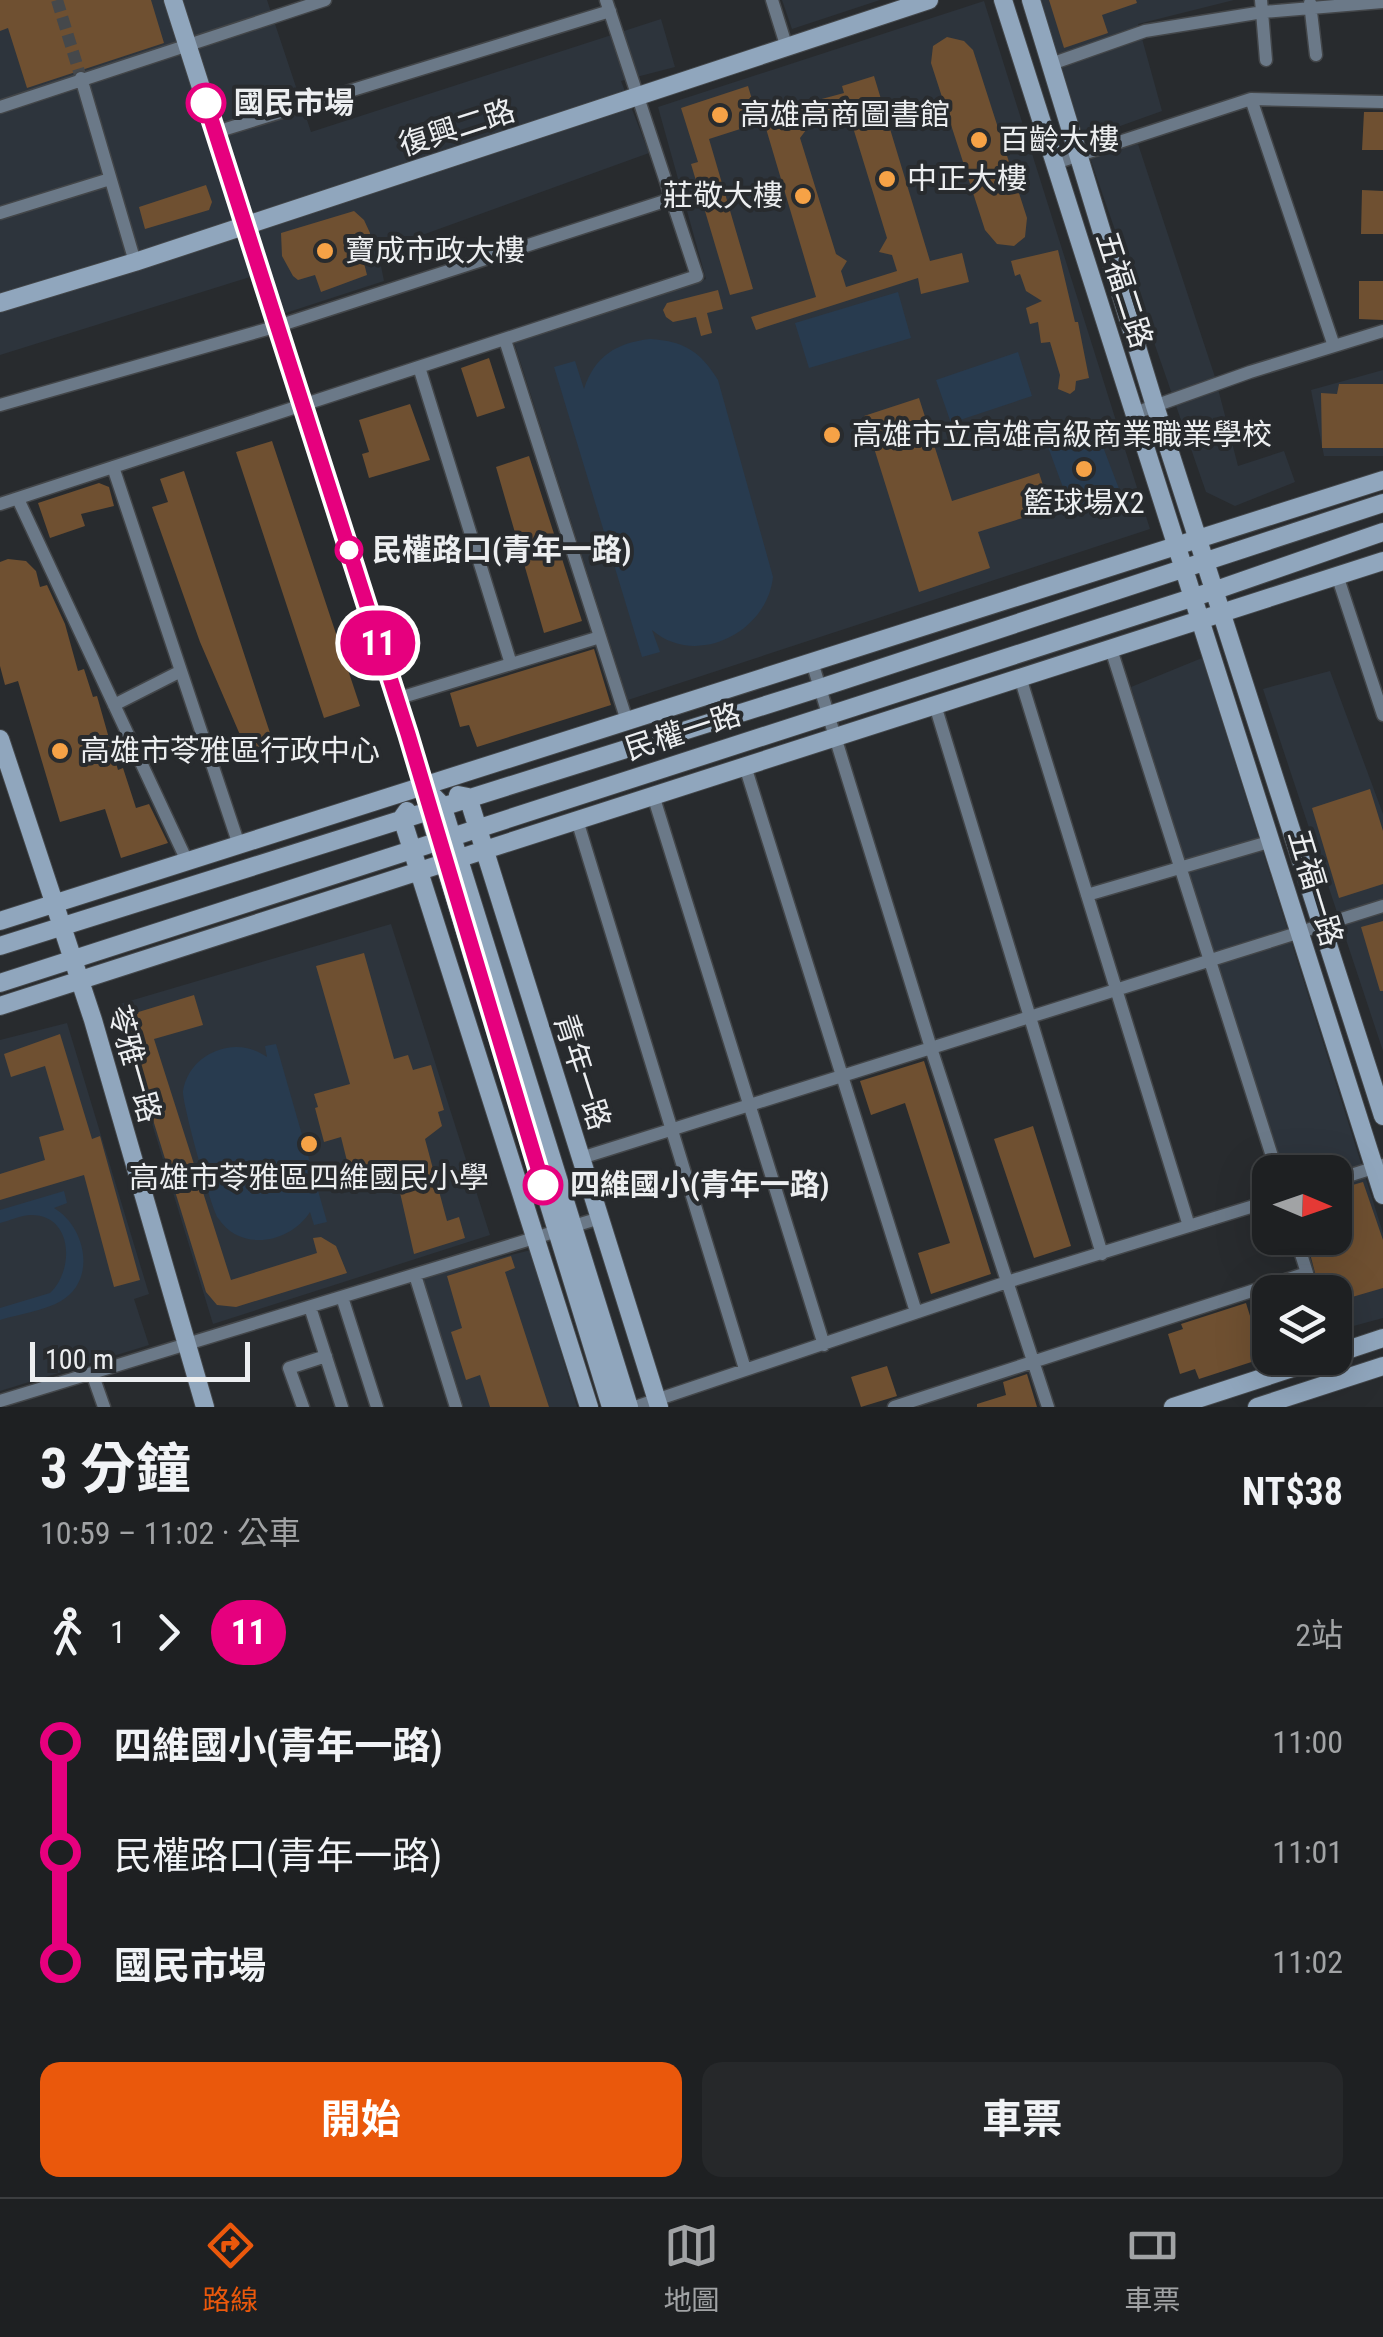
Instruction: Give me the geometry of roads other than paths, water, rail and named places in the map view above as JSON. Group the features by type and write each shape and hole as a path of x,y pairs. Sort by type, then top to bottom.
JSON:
{"street":[{"path":"173,0 396,700 452,860 566,1229 632,1407 658,1403 916,1312 1252,1206"},
{"path":"0,107 298,4 324,0"},
{"path":"772,0 788,48"},
{"name":"復興二路","path":"0,303 246,226 928,0"},
{"name":"五福二路","path":"1003,0 1193,598"},
{"name":"五福二路","path":"1031,0 1198,538"},
{"path":"1051,64 1145,31 1262,6 1383,2"},
{"path":"1310,4 1316,56"},
{"path":"0,504 697,276 608,5 216,132"},
{"path":"1262,6 1266,60"},
{"path":"81,80 135,262"},
{"path":"1055,162 1252,99 1383,102"},
{"path":"1252,99 1334,346"},
{"path":"0,213 110,180"},
{"path":"0,406 278,326 671,199"},
{"path":"1134,413 1383,331"},
{"path":"505,340 627,721"},
{"path":"418,367 511,664"},
{"path":"113,466 240,845"},
{"name":"民權一路","path":"0,921 1383,480"},
{"path":"18,499 187,861"},
{"name":"民權一路","path":"0,946 820,688 1383,503"},
{"name":"民權一路","path":"0,983 1193,598 1383,532"},
{"name":"五福一路","path":"1198,538 1383,1116"},
{"name":"民權一路","path":"0,1006 1383,561"},
{"path":"1337,576 1383,716"},
{"name":"五福一路","path":"1193,598 1378,1166 1383,1195"},
{"path":"396,700 600,638"},
{"path":"1110,648 1271,1155"},
{"path":"812,662 931,1048 1048,1407"},
{"path":"114,705 181,671"},
{"path":"1020,678 1188,1226"},
{"path":"935,705 1102,1254"},
{"name":"苓雅一路","path":"0,739 74,960 205,1407"},
{"path":"746,766 916,1312"},
{"path":"424,786 468,797"},
{"path":"424,786 402,818 589,1407"},
{"path":"653,796 824,1344"},
{"name":"青年一路","path":"468,797 658,1403"},
{"path":"577,820 745,1370"},
{"path":"1086,895 1272,841"},
{"path":"581,1158 1383,906"},
{"path":"483,1072 547,1051"},
{"path":"1352,1174 1378,1166"},
{"path":"7,1402 600,1218"},
{"path":"566,1229 611,1407"},
{"path":"894,1407 1307,1273 1301,1255"},
{"path":"414,1275 456,1407"},
{"path":"342,1297 377,1407"},
{"path":"310,1307 342,1407"},
{"path":"1352,1348 1383,1338"},
{"path":"302,1407 289,1368 326,1356"},
{"path":"1257,1407 1383,1366"},
{"path":"92,1373 104,1407"},
{"path":"1173,1407 1271,1375"}],"tunnel":[{"path":"57,0 81,78"}],"place":[{"name":"國民市場","path":"206,103"},
{"name":"高雄高商圖書館","path":"720,115"},
{"name":"百齡大樓","path":"979,140"},
{"name":"中正大樓","path":"887,179"},
{"name":"莊敬大樓","path":"803,196"},
{"name":"寶成市政大樓","path":"325,251"},
{"name":"高雄市立高雄高級商業職業學校","path":"832,435"},
{"name":"籃球場X2","path":"1084,469"},
{"name":"民權路口(青年一路)","path":"349,550"},
{"name":"高雄市苓雅區行政中心","path":"60,751"},
{"name":"高雄市苓雅區四維國民小學","path":"309,1144"},
{"name":"四維國小(青年一路)","path":"543,1185"}]}
